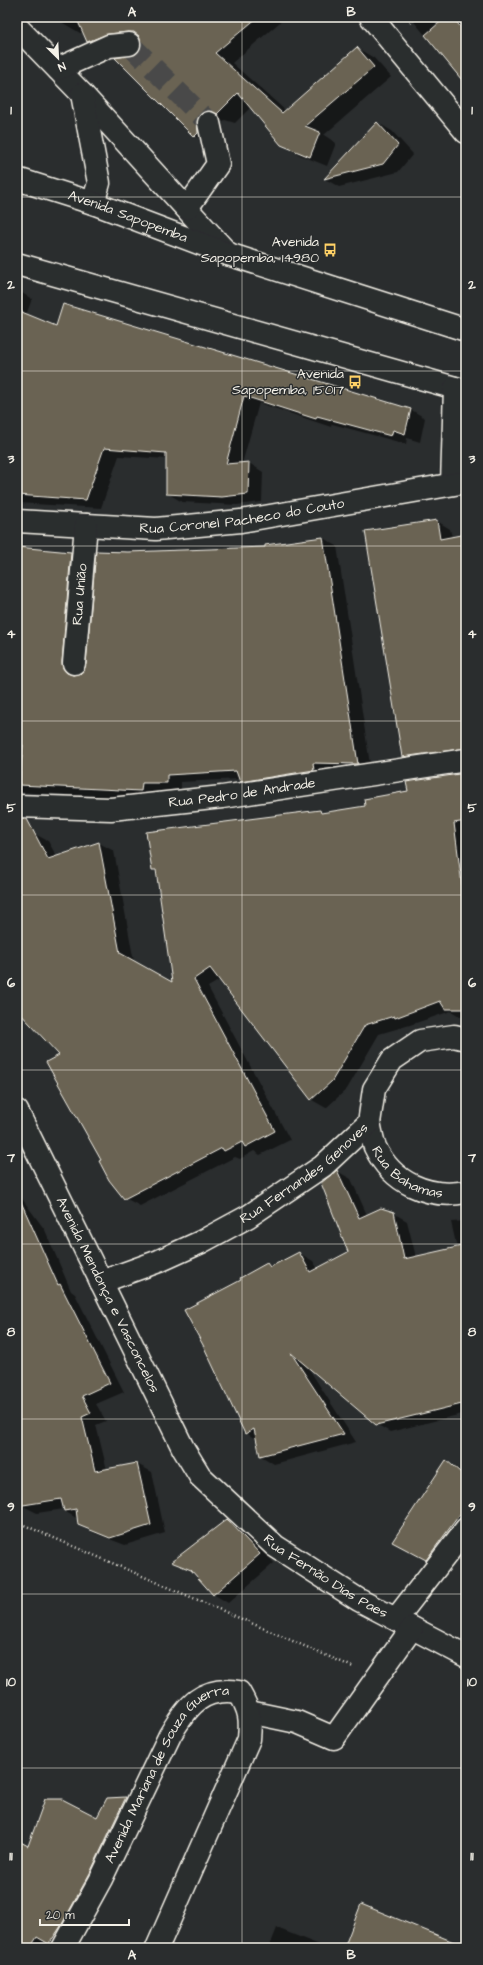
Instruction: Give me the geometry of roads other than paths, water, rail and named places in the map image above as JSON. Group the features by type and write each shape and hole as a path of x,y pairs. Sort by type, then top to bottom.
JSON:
{"street":[{"path":"371,17 466,132"},
{"path":"17,27 82,94 228,254"},
{"path":"58,69 109,46 129,44"},
{"path":"82,94 99,183 93,203"},
{"path":"187,208 218,164 208,123"},
{"name":"Avenida Sapopemba","path":"17,179 93,203 228,254 466,330"},
{"path":"17,264 460,389 459,483"},
{"name":"Rua Coronel Pacheco do Couto","path":"17,521 156,529 241,521 459,483"},
{"name":"Rua União","path":"74,663 86,525"},
{"name":"Rua Pedro de Andrade","path":"17,806 111,809 222,797 466,760"},
{"name":"Rua Fernandes Genoves","path":"101,1282 159,1261 201,1242 248,1216 323,1166 369,1123 374,1089 392,1060 420,1041 454,1036 466,1039"},
{"name":"Avenida Mendonça e Vasconcelos","path":"17,1111 183,1448 200,1476"},
{"name":"Rua Bahamas","path":"369,1123 375,1146 387,1166 405,1182 427,1192 450,1195 466,1192"},
{"name":"Rua Fernão Dias Paes","path":"200,1476 275,1546 359,1600 466,1656"},
{"path":"249,1712 297,1722 334,1738 377,1677 404,1623 466,1528"},
{"name":"Avenida Mariana de Souza Guerra","path":"63,1948 101,1879 170,1735 182,1715 197,1700 215,1691 225,1690 239,1692 249,1712 251,1720 249,1739 157,1948"}],"tunnel":[{"path":"129,44 209,123"}],"place":[{"name":"Avenida Sapopemba, 14980","path":"330,250"},
{"name":"Avenida Sapopemba, 15017","path":"355,382"}]}
